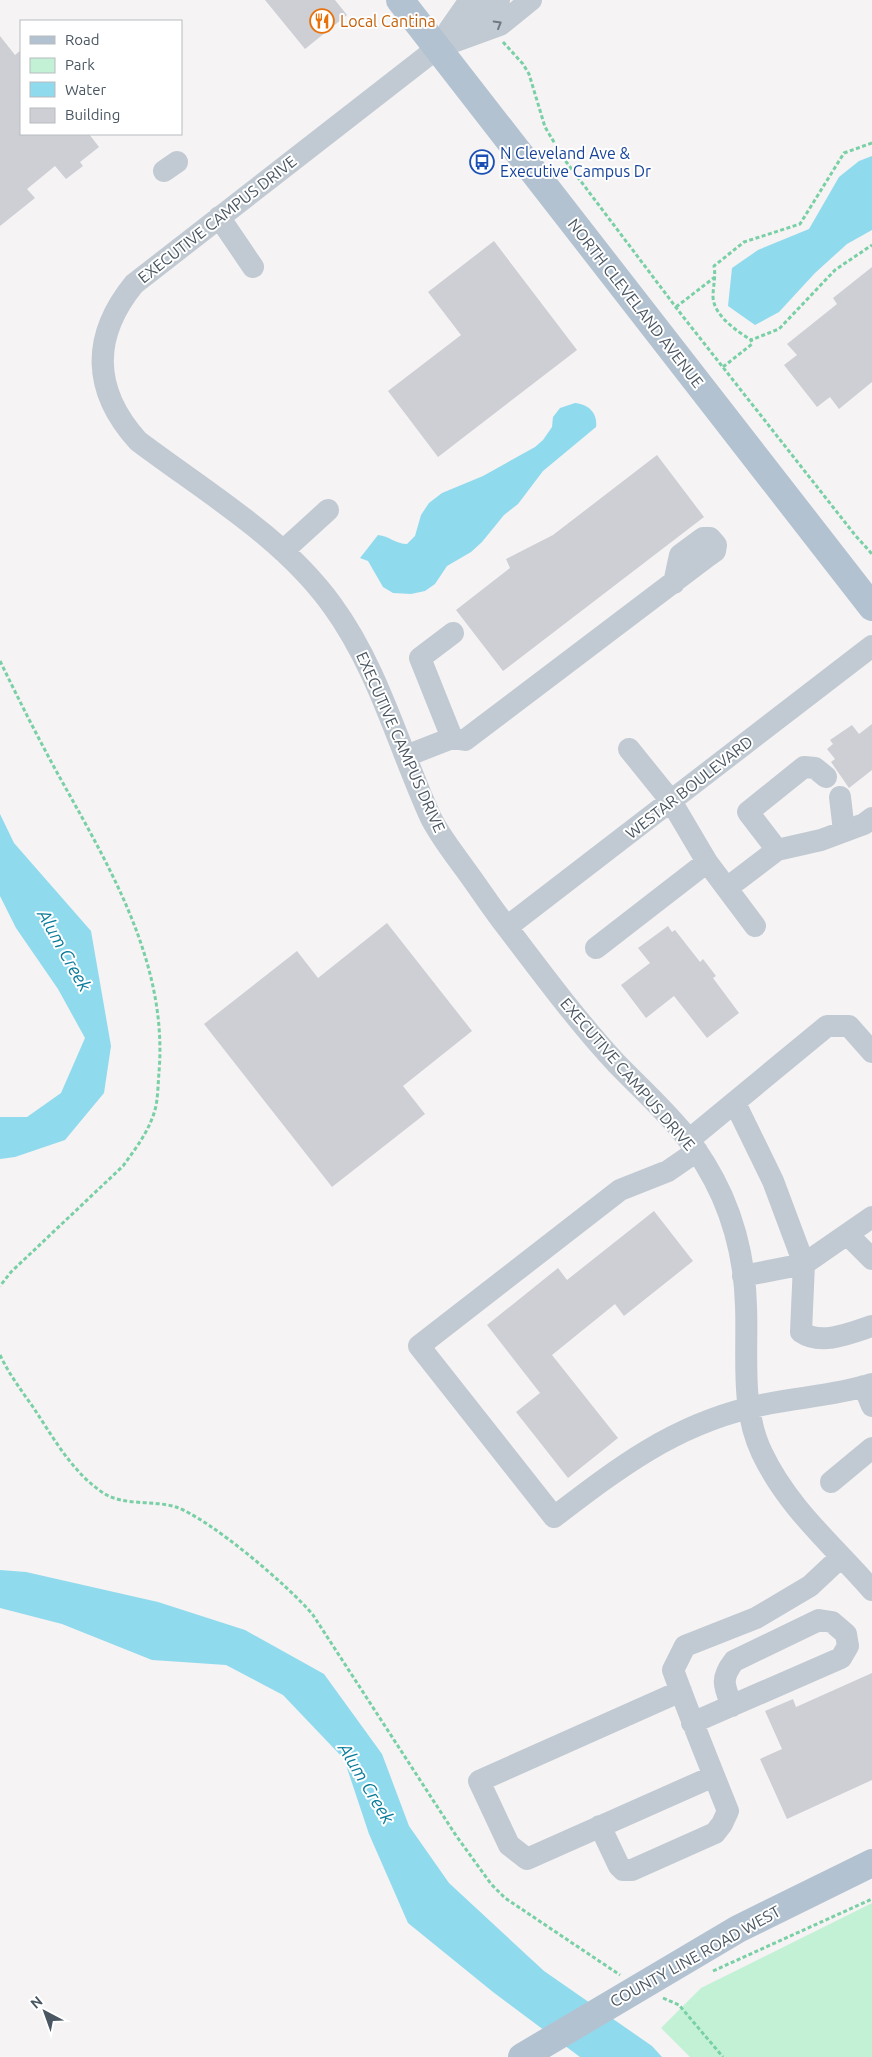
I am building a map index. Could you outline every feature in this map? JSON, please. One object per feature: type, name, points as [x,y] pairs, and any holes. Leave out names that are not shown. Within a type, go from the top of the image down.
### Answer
[{"type":"main road","name":"NORTH CLEVELAND AVENUE","points":[[400,0],[872,607]]},
{"type":"main road","name":"COUNTY LINE ROAD WEST","points":[[522,2057],[678,1962],[746,1924],[872,1862]]},
{"type":"street","points":[[436,48],[470,0]]},
{"type":"street","name":"EXECUTIVE CAMPUS DRIVE","points":[[499,0],[145,275],[122,299],[109,325],[101,366],[111,404],[122,424],[138,441],[283,551],[310,578],[353,636],[371,670],[436,826],[540,973],[617,1063],[667,1112],[693,1145],[723,1198],[735,1232],[743,1276],[746,1308],[745,1373],[749,1408],[760,1450],[785,1495],[806,1522],[872,1590]]},
{"type":"street","points":[[436,48],[500,25],[531,0]]},
{"type":"street","points":[[219,217],[253,268]]},
{"type":"street","points":[[283,551],[328,510]]},
{"type":"street","points":[[406,756],[452,738],[465,740],[674,583]]},
{"type":"street","points":[[452,738],[420,658],[453,633]]},
{"type":"street","name":"WESTAR BOULEVARD","points":[[507,927],[872,646]]},
{"type":"street","points":[[629,749],[671,801],[707,862],[755,926]]},
{"type":"street","points":[[777,850],[748,812],[804,767],[815,768],[826,777]]},
{"type":"street","points":[[840,797],[844,831]]},
{"type":"street","points":[[727,888],[777,850],[821,840],[864,824],[872,818]]},
{"type":"street","points":[[596,948],[707,862]]},
{"type":"street","points":[[869,1392],[851,1391],[749,1408],[693,1426],[629,1460],[554,1517],[419,1346],[620,1190],[668,1171],[735,1103],[827,1026],[849,1026],[872,1052]]},
{"type":"street","points":[[735,1103],[773,1181],[804,1264],[801,1332],[810,1338],[821,1338],[849,1333],[872,1326]]},
{"type":"street","points":[[743,1276],[804,1264],[872,1217]]},
{"type":"street","points":[[848,1235],[872,1259]]},
{"type":"street","points":[[831,1482],[872,1448]]},
{"type":"street","points":[[600,1826],[619,1866],[623,1870],[632,1870],[715,1833],[728,1811],[692,1723],[673,1670],[685,1646],[756,1618],[810,1586],[842,1557]]},
{"type":"street","points":[[692,1723],[732,1706],[841,1658],[848,1646],[846,1634],[832,1622],[819,1620],[734,1661],[726,1670],[724,1684],[732,1706]]},
{"type":"street","points":[[681,1691],[479,1781],[509,1845],[527,1859],[714,1776]]},
{"type":"path","points":[[510,51],[529,74],[545,127],[564,159],[676,307],[854,535],[872,554]]},
{"type":"path","points":[[751,340],[727,324],[713,299],[716,276],[714,266],[744,242],[800,224],[844,153],[872,143]]},
{"type":"path","points":[[751,340],[779,329],[835,270],[872,245]]},
{"type":"path","points":[[676,307],[716,276]]},
{"type":"path","points":[[723,367],[752,344],[751,340]]},
{"type":"path","points":[[0,662],[32,726],[106,860],[148,965],[160,1019],[156,1108],[146,1133],[123,1166],[11,1272],[0,1286]]},
{"type":"path","points":[[0,1355],[68,1458],[90,1482],[106,1495],[123,1500],[162,1502],[195,1516],[297,1596],[313,1615],[455,1834],[491,1884],[505,1898],[626,1980]]},
{"type":"path","points":[[706,1974],[872,1899]]},
{"type":"path","points":[[661,1997],[679,2005],[723,2057]]},
{"type":"green space","points":[[872,1903],[872,2057],[690,2057],[661,2028],[701,1988]]},
{"type":"water","points":[[872,156],[872,230],[847,244],[815,273],[779,312],[755,325],[728,306],[732,268],[758,250],[809,229],[839,177],[859,161]]},
{"type":"water","points":[[575,403],[584,405],[591,410],[595,417],[596,427],[543,471],[518,504],[504,515],[482,542],[471,552],[447,566],[435,584],[425,591],[411,594],[393,593],[383,587],[368,561],[360,558],[378,535],[407,544],[415,536],[421,515],[429,503],[442,493],[483,476],[535,447],[543,440],[552,427],[553,417],[560,408]]},
{"type":"water","name":"Alum Creek","points":[[0,814],[14,843],[91,931],[111,1046],[104,1093],[65,1140],[15,1157],[0,1159],[0,1117],[27,1117],[61,1093],[85,1038],[58,989],[16,928],[0,896]]},
{"type":"water","name":"Alum Creek","points":[[0,1570],[26,1572],[158,1602],[245,1630],[324,1674],[382,1754],[409,1826],[449,1883],[544,1971],[652,2046],[662,2057],[580,2057],[493,1992],[408,1923],[369,1834],[344,1759],[283,1695],[226,1665],[152,1660],[62,1624],[0,1608]]},
{"type":"building","points":[[265,0],[335,0],[347,15],[305,49]]},
{"type":"building","points":[[0,36],[15,55],[20,51],[20,135],[90,135],[99,147],[80,162],[83,166],[66,179],[55,166],[27,189],[35,198],[0,226]]},
{"type":"building","points":[[494,241],[577,350],[438,457],[388,391],[461,335],[428,292]]},
{"type":"building","points":[[872,267],[872,382],[839,409],[830,397],[817,407],[784,365],[797,355],[787,344],[837,304],[833,298]]},
{"type":"building","points":[[657,455],[704,517],[503,671],[456,610],[510,568],[506,559],[553,535]]},
{"type":"building","points":[[872,724],[872,770],[849,788],[831,762],[835,759],[827,749],[833,744],[830,740],[852,725],[859,734]]},
{"type":"building","points":[[387,923],[472,1031],[403,1086],[425,1114],[332,1187],[204,1024],[297,951],[318,978]]},
{"type":"building","points":[[668,926],[672,932],[675,930],[700,962],[703,959],[716,976],[713,978],[739,1013],[707,1038],[674,996],[646,1018],[621,985],[650,963],[638,948]]},
{"type":"building","points":[[654,1211],[693,1261],[624,1316],[615,1304],[552,1355],[618,1438],[568,1478],[516,1412],[540,1393],[487,1325],[558,1268],[567,1280]]},
{"type":"building","points":[[872,1673],[872,1780],[787,1819],[760,1759],[782,1749],[765,1711],[793,1699],[796,1707]]},
{"type":"place","name":"Local Cantina","points":[[322,21]]},
{"type":"place","name":"N Cleveland Ave & Executive Campus Dr","points":[[482,162]]}]
